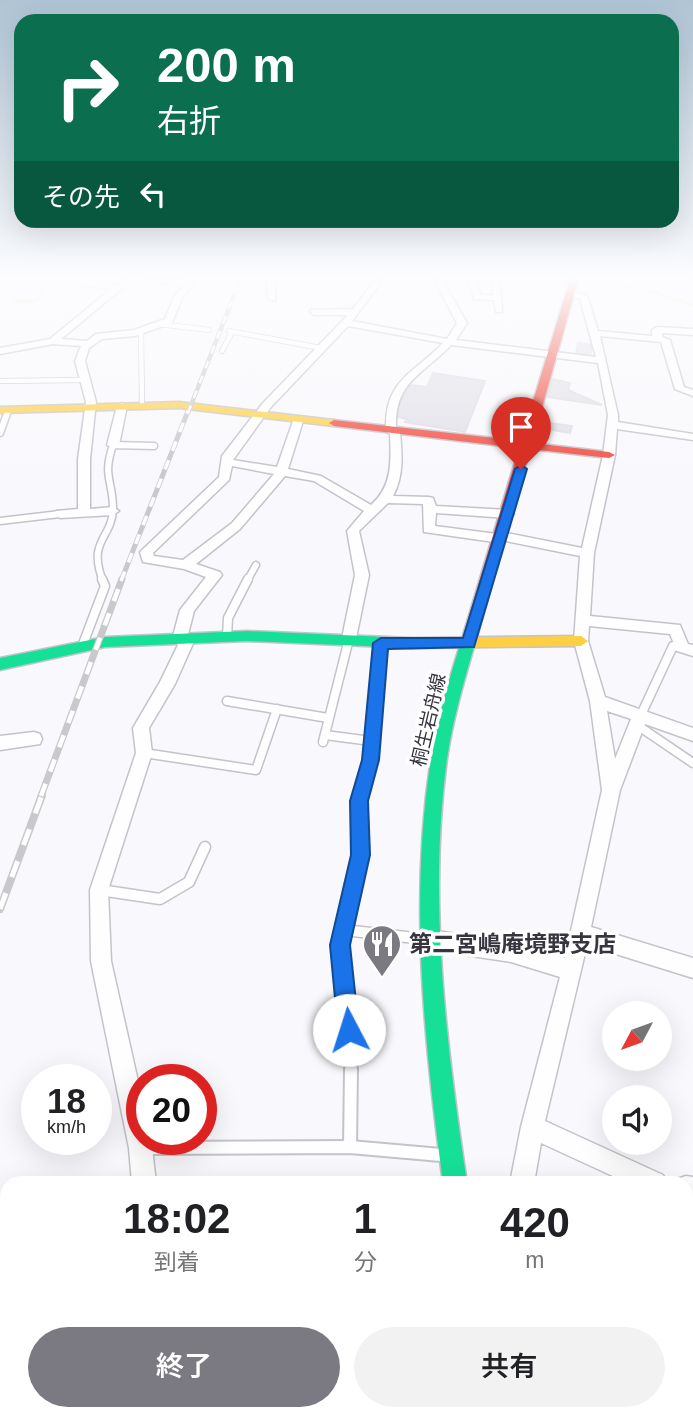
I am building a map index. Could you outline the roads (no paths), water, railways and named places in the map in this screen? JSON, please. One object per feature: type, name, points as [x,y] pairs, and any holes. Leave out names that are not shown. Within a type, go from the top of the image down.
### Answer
[{"type":"street","points":[[0,351],[25,346]]},
{"type":"street","points":[[84,511],[84,459],[91,407],[80,359],[86,346]]},
{"type":"street","points":[[348,643],[362,575],[353,531],[385,499],[394,482],[397,467],[388,414],[404,381],[446,346]]},
{"type":"street","points":[[485,346],[602,361]]},
{"type":"street","name":"桐生岩舟線","points":[[454,1176],[430,940],[430,821],[446,720],[502,537],[555,346]]},
{"type":"street","points":[[598,346],[613,425],[587,553],[581,641],[598,701],[611,790]]},
{"type":"street","points":[[667,346],[680,389],[693,393]]},
{"type":"street","points":[[126,1078],[101,961],[99,890],[144,753],[141,728],[167,684],[183,639],[187,610],[215,575],[186,565],[148,559],[145,552],[225,478],[227,462],[233,449],[267,405],[321,348]]},
{"type":"street","points":[[4,410],[142,405],[198,407],[298,421],[609,455]]},
{"type":"street","points":[[113,445],[122,406]]},
{"type":"street","points":[[186,565],[236,526],[281,473],[298,421]]},
{"type":"street","points":[[613,425],[693,437]]},
{"type":"street","points":[[227,462],[317,478],[372,511]]},
{"type":"street","points":[[385,499],[429,501],[428,529],[502,537],[587,553]]},
{"type":"street","points":[[430,509],[508,514]]},
{"type":"street","points":[[60,514],[113,512]]},
{"type":"street","points":[[582,620],[675,629],[688,649]]},
{"type":"street","points":[[0,664],[83,644],[227,637],[348,643],[581,641]]},
{"type":"street","points":[[598,701],[639,721],[693,735]]},
{"type":"street","points":[[523,1176],[532,1127],[572,970],[611,790],[639,721]]},
{"type":"street","points":[[0,743],[34,739]]},
{"type":"street","points":[[580,933],[693,968]]},
{"type":"street","points":[[430,940],[512,953],[572,970]]},
{"type":"street","points":[[532,1127],[639,1176]]},
{"type":"street","points":[[142,1155],[143,1176]]},
{"type":"lane","points":[[141,346],[142,405]]},
{"type":"lane","points":[[222,351],[224,346]]},
{"type":"lane","points":[[312,346],[321,348]]},
{"type":"lane","points":[[0,381],[84,380]]},
{"type":"lane","points":[[0,433],[4,410]]},
{"type":"lane","points":[[83,644],[104,592],[105,581],[96,564],[97,554],[113,512],[106,465],[113,445],[155,446]]},
{"type":"lane","points":[[0,521],[60,514]]},
{"type":"lane","points":[[227,637],[228,618],[256,565]]},
{"type":"lane","points":[[348,643],[324,738],[372,741]]},
{"type":"lane","points":[[350,1147],[351,1072],[340,962],[360,855],[359,801],[370,760],[381,643]]},
{"type":"lane","points":[[688,649],[673,646],[639,721],[693,763]]},
{"type":"lane","points":[[227,701],[328,718]]},
{"type":"lane","points":[[144,753],[256,770],[277,709]]},
{"type":"lane","points":[[99,890],[160,899],[189,882],[205,847]]},
{"type":"lane","points":[[344,930],[430,940]]},
{"type":"lane","points":[[217,1148],[350,1147],[451,1155]]},
{"type":"railway","points":[[188,413],[214,346]]},
{"type":"railway","points":[[121,581],[188,411]]},
{"type":"railway","points":[[41,796],[122,579]]},
{"type":"railway","points":[[0,909],[42,795]]},
{"type":"place","name":"第二宮嶋庵境野支店","points":[[382,978]]}]
